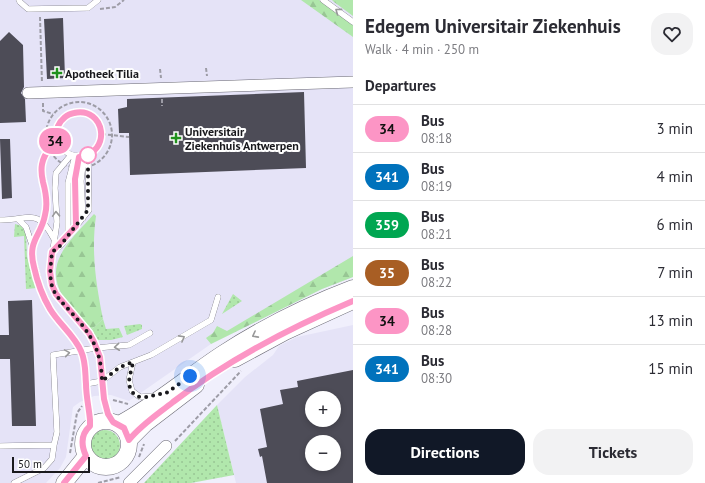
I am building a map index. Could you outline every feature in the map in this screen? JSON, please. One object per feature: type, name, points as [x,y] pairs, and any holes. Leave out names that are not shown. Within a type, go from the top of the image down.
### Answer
[{"type":"street","points":[[28,93],[353,82]]},
{"type":"street","points":[[129,440],[145,424],[212,373],[285,332],[353,288]]},
{"type":"street","points":[[116,423],[124,428],[129,440],[129,450],[121,462],[104,468],[91,461],[82,448],[86,429],[90,426],[99,422],[116,423],[138,414],[223,354],[247,340],[322,308],[353,301]]},
{"type":"street","points":[[128,479],[166,446]]},
{"type":"street","points":[[64,483],[91,461]]},
{"type":"street","points":[[78,483],[91,461]]},
{"type":"lane","points":[[20,0],[20,2],[28,9],[88,8],[98,0]]},
{"type":"lane","points":[[323,0],[353,22]]},
{"type":"lane","points":[[32,245],[43,222],[46,206],[41,165],[49,149],[57,138],[59,126],[64,118],[79,112],[88,114],[95,118],[100,126],[102,134],[100,143],[95,150],[63,164],[56,173],[57,222],[50,271],[52,285],[56,294],[89,333],[100,357],[106,408],[116,423]]},
{"type":"lane","points":[[57,138],[60,147],[79,156]]},
{"type":"lane","points":[[52,252],[83,218],[79,156]]},
{"type":"lane","points":[[76,226],[75,179],[80,167],[79,156]]},
{"type":"lane","points":[[68,236],[68,183],[80,167]]},
{"type":"lane","points":[[0,220],[32,217],[43,222],[54,240]]},
{"type":"lane","points":[[18,219],[26,227],[32,245],[34,266],[50,308],[80,351],[86,368],[90,426]]},
{"type":"lane","points":[[86,384],[102,381],[120,367],[151,354],[211,320],[218,297]]},
{"type":"lane","points":[[14,483],[44,468],[52,459],[57,432],[54,355],[96,348],[129,345],[150,333]]},
{"type":"lane","points":[[133,362],[129,380],[132,392],[136,396],[146,398],[158,393],[165,394]]},
{"type":"lane","points":[[0,446],[54,445]]},
{"type":"path","points":[[96,9],[116,7],[124,0]]},
{"type":"path","points":[[40,17],[43,111],[53,114]]},
{"type":"path","points":[[73,102],[92,104],[106,116],[112,134],[107,153],[99,162],[80,167],[63,164],[55,158],[49,149],[46,134],[53,114],[61,107],[73,102]]},
{"type":"path","points":[[102,134],[129,137]]},
{"type":"path","points":[[166,446],[171,446],[242,370]]},
{"type":"path","points":[[98,483],[128,479]]},
{"type":"shaded area","name":"Universitair Ziekenhuis Antwerpen","points":[[0,0],[353,0],[353,277],[322,289],[211,344],[129,401],[111,395],[94,396],[80,402],[73,407],[66,457],[60,468],[46,483],[0,483]]},
{"type":"shaded area","points":[[353,325],[353,483],[236,483],[217,405],[245,377],[273,355],[279,346],[297,337]]},
{"type":"green space","points":[[301,0],[319,0],[353,25],[353,37]]},
{"type":"green space","points":[[332,0],[353,0],[353,16],[334,2]]},
{"type":"green space","points":[[94,214],[96,216],[94,242],[95,268],[103,319],[91,330],[67,302],[59,289],[56,276],[57,265],[61,254]]},
{"type":"green space","points":[[15,224],[22,226],[26,234],[27,257],[37,288],[26,289],[24,236],[14,237]]},
{"type":"green space","points":[[353,256],[353,277],[322,289],[211,344],[206,338],[213,333],[217,326],[227,331]]},
{"type":"green space","points":[[233,294],[242,301],[222,314]]},
{"type":"green space","points":[[103,319],[106,329],[119,328],[123,337],[111,340],[97,340],[91,330]]},
{"type":"green space","points":[[142,325],[142,329],[127,335],[124,326]]},
{"type":"green space","points":[[217,405],[234,475],[191,483],[144,483]]},
{"type":"green space","points":[[105,430],[116,434],[120,445],[116,456],[105,460],[94,456],[90,445],[94,434]]},
{"type":"building","points":[[63,18],[65,78],[47,79],[44,19]]},
{"type":"building","points":[[9,32],[23,45],[24,87],[21,93],[25,99],[26,122],[0,123],[0,41]]},
{"type":"building","points":[[304,92],[306,168],[130,175],[129,133],[119,133],[118,109],[127,107],[127,99]]},
{"type":"building","points":[[0,139],[10,139],[12,198],[2,199]]},
{"type":"building","points":[[32,300],[36,426],[12,426],[10,359],[0,359],[0,335],[9,335],[8,301]]},
{"type":"building","points":[[353,370],[353,483],[267,483],[262,456],[260,457],[258,449],[267,447],[260,409],[283,404],[280,390],[298,387],[297,381]]},
{"type":"bus line","name":"34","points":[[64,483],[86,456],[82,448],[83,435],[86,429],[90,426],[90,420],[86,384],[86,368],[76,343],[50,308],[40,286],[31,252],[32,245],[45,216],[46,196],[41,174],[41,165],[44,157],[57,138],[59,126],[64,118],[79,112],[88,114],[95,118],[100,126],[102,134],[100,143],[92,153],[79,157],[75,179],[76,226],[60,246],[52,252],[50,271],[52,285],[56,294],[82,324],[94,342],[102,367],[104,399],[108,414],[113,422],[124,428],[129,440],[155,416],[212,373],[231,361],[285,332],[353,301]]},
{"type":"place","name":"Apotheek Tilia","points":[[57,73]]},
{"type":"place","name":"Universitair Ziekenhuis Antwerpen","points":[[176,138]]},
{"type":"route","points":[[88,155],[88,210],[60,246],[52,252],[50,271],[52,285],[56,294],[82,324],[94,342],[100,357],[102,381],[120,367],[133,362],[132,369],[129,374],[129,385],[132,392],[136,396],[146,398],[152,397],[158,393],[165,394],[190,376]]}]
